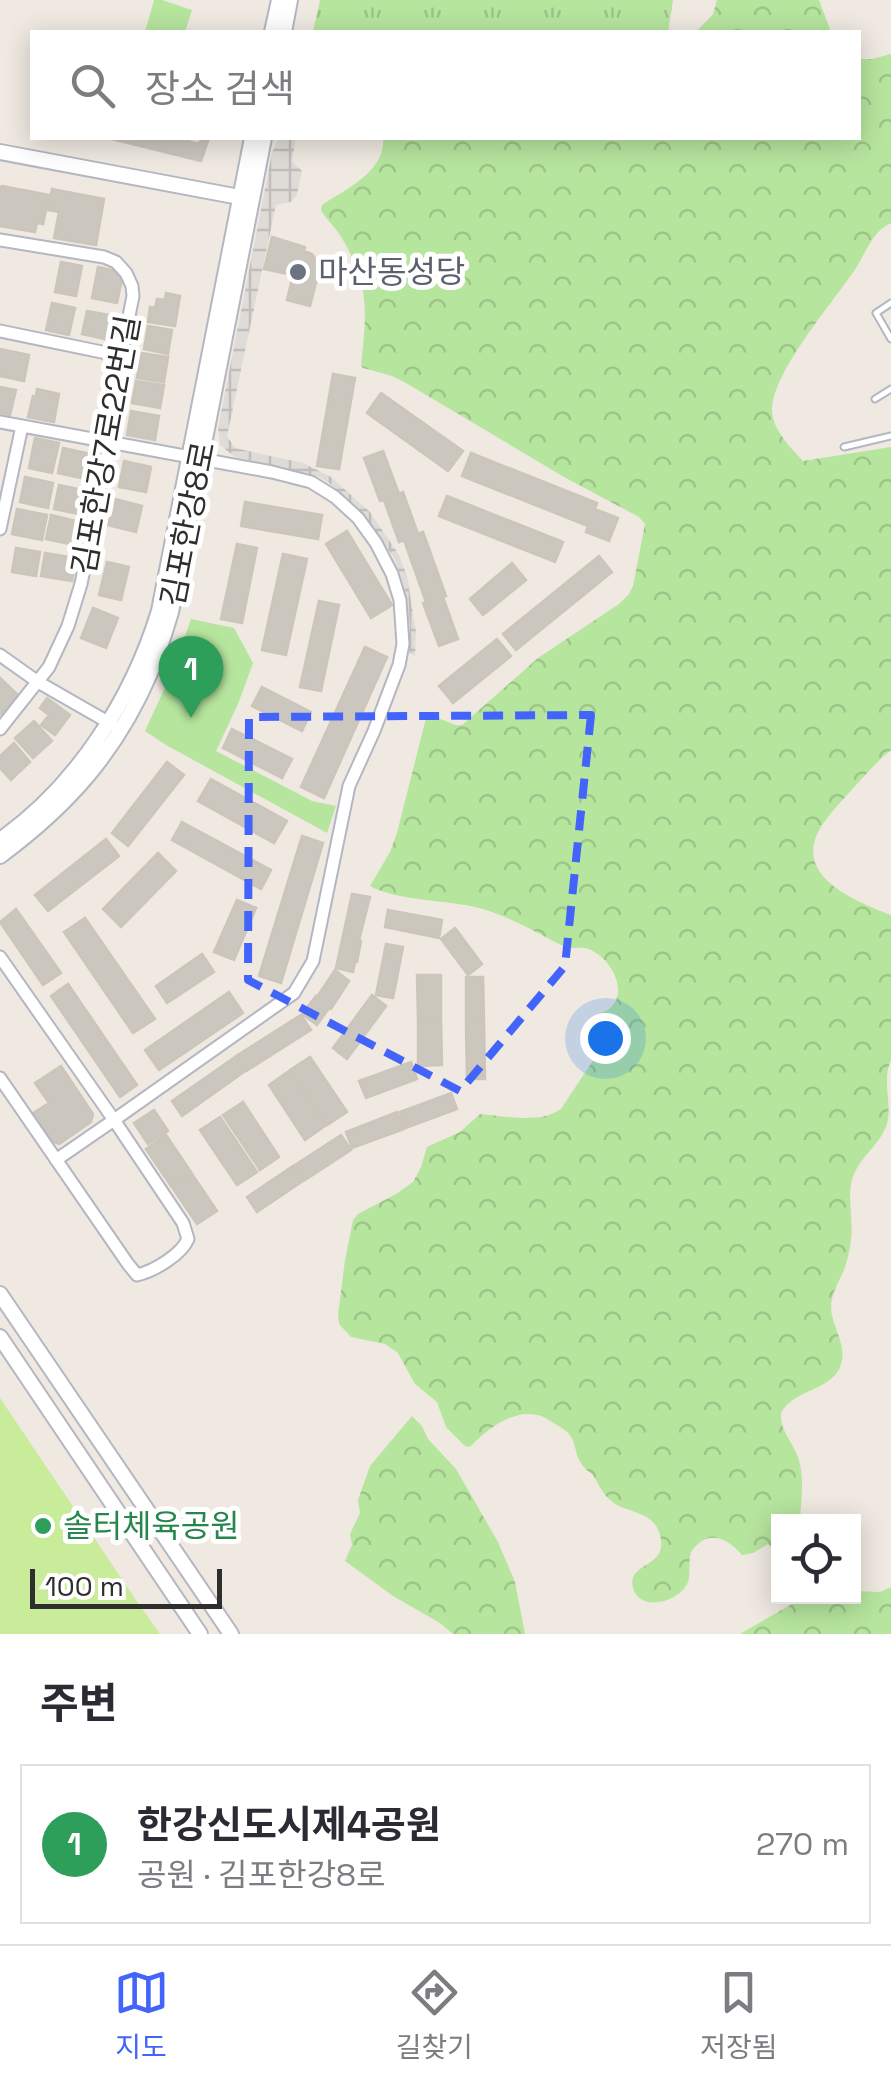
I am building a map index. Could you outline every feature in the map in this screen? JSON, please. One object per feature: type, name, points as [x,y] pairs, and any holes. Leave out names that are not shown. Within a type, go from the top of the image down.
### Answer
[{"type":"street","points":[[272,30],[279,0]]},
{"type":"street","points":[[284,30],[290,0]]},
{"type":"street","name":"김포한강8로","points":[[247,199],[252,140]]},
{"type":"street","name":"김포한강8로","points":[[0,856],[70,798],[153,668],[172,612],[195,459],[247,199],[263,140]]},
{"type":"street","points":[[0,152],[247,199]]},
{"type":"street","name":"김포한강7로22번길","points":[[0,240],[116,262],[130,278],[134,296],[81,584],[68,626],[49,666],[0,729]]},
{"type":"street","points":[[0,331],[120,356]]},
{"type":"street","points":[[0,422],[311,482],[358,518],[392,574],[400,600],[403,644],[399,665],[349,786],[310,967],[294,993],[56,1160]]},
{"type":"street","points":[[0,530],[22,426]]},
{"type":"street","points":[[0,655],[38,682],[115,726]]},
{"type":"street","name":"김포한강8로","points":[[0,840],[44,802],[115,726]]},
{"type":"street","points":[[0,958],[183,1223],[188,1238],[184,1247],[137,1275],[0,1078]]},
{"type":"street","points":[[0,988],[14,979]]},
{"type":"street","points":[[0,1294],[231,1634]]},
{"type":"street","points":[[0,1337],[200,1634]]},
{"type":"lane","points":[[891,303],[876,314],[891,338]]},
{"type":"lane","points":[[875,399],[891,388]]},
{"type":"lane","points":[[844,447],[891,436]]},
{"type":"highlighted area","points":[[591,715],[565,966],[460,1091],[248,980],[249,717]]},
{"type":"green space","points":[[154,0],[192,10],[186,30],[146,30]]},
{"type":"green space","points":[[320,0],[673,0],[668,30],[313,30]]},
{"type":"green space","points":[[717,0],[819,0],[830,30],[698,30],[713,14]]},
{"type":"green space","points":[[891,54],[891,223],[874,238],[792,358],[772,410],[779,431],[803,461],[891,447],[891,750],[828,817],[813,849],[815,863],[834,887],[891,915],[888,1120],[852,1180],[850,1248],[831,1307],[841,1344],[840,1367],[828,1381],[794,1399],[781,1413],[784,1431],[800,1465],[800,1514],[771,1514],[771,1547],[768,1544],[753,1553],[742,1555],[717,1538],[704,1540],[691,1552],[689,1579],[684,1589],[669,1599],[651,1602],[637,1596],[633,1579],[659,1552],[659,1532],[650,1519],[606,1496],[581,1464],[567,1432],[540,1416],[518,1415],[491,1428],[470,1447],[465,1446],[446,1427],[437,1402],[415,1384],[398,1353],[385,1344],[351,1337],[339,1324],[338,1315],[345,1260],[353,1220],[358,1214],[413,1182],[427,1147],[460,1132],[480,1114],[533,1118],[561,1109],[600,1050],[599,1014],[616,1001],[618,992],[613,973],[600,956],[588,949],[567,948],[490,911],[394,895],[370,886],[397,833],[427,714],[462,725],[538,658],[619,604],[633,586],[645,524],[406,383],[363,368],[365,313],[361,283],[350,252],[321,210],[322,205],[371,169],[378,160],[383,140],[861,140],[861,59]]},
{"type":"green space","points":[[191,619],[234,628],[253,663],[216,751],[312,801],[336,806],[327,833],[145,731]]},
{"type":"green space","name":"솔터체육공원","points":[[0,1398],[140,1606],[160,1634],[0,1634]]},
{"type":"green space","points":[[412,1416],[456,1469],[498,1542],[515,1582],[525,1634],[453,1634],[345,1561],[370,1466]]},
{"type":"green space","points":[[891,1587],[891,1634],[740,1634],[792,1604],[861,1604],[861,1591],[880,1592]]},
{"type":"shaded area","points":[[277,140],[296,140],[292,161],[302,171],[297,195],[291,202],[276,205],[227,436],[235,448],[303,463],[331,477],[370,512],[399,555],[407,576],[416,632],[415,656],[408,648],[408,603],[402,579],[393,556],[361,513],[319,477],[235,457],[220,445],[218,428]]},
{"type":"building","points":[[116,140],[185,140],[198,144],[208,140],[201,161]]},
{"type":"building","points":[[2,186],[49,195],[43,224],[37,223],[35,232],[0,226]]},
{"type":"building","points":[[52,189],[104,199],[96,245],[54,238],[59,212],[48,210]]},
{"type":"building","name":"마산동성당","points":[[272,237],[305,247],[304,251],[312,254],[320,267],[310,306],[287,300],[293,275],[264,269]]},
{"type":"building","points":[[61,262],[82,266],[76,296],[55,292]]},
{"type":"building","points":[[98,267],[117,271],[122,279],[117,303],[92,298]]},
{"type":"building","points":[[166,293],[180,296],[175,326],[148,322],[150,307],[155,308],[157,299],[165,300]]},
{"type":"building","points":[[52,303],[75,308],[69,335],[46,330]]},
{"type":"building","points":[[87,311],[115,316],[110,340],[82,334]]},
{"type":"building","points":[[148,326],[172,330],[168,354],[144,349]]},
{"type":"building","points":[[0,349],[29,355],[24,381],[0,376]]},
{"type":"building","points":[[141,353],[168,357],[164,382],[137,378]]},
{"type":"building","points":[[333,374],[355,378],[339,469],[317,466]]},
{"type":"building","points":[[136,381],[164,385],[160,408],[132,403]]},
{"type":"building","points":[[0,387],[16,390],[10,415],[0,413]]},
{"type":"building","points":[[37,389],[59,394],[54,422],[28,417]]},
{"type":"building","points":[[381,393],[463,451],[448,471],[367,413]]},
{"type":"building","points":[[131,411],[159,416],[155,440],[127,435]]},
{"type":"building","points":[[35,438],[59,443],[52,473],[29,468]]},
{"type":"building","points":[[63,448],[95,455],[90,480],[58,473]]},
{"type":"building","points":[[383,451],[418,534],[423,532],[446,596],[443,597],[458,639],[439,646],[404,540],[399,542],[364,458]]},
{"type":"building","points":[[471,453],[597,503],[595,509],[618,518],[609,541],[586,532],[588,526],[462,476]]},
{"type":"building","points":[[124,461],[151,467],[146,492],[119,487]]},
{"type":"building","points":[[25,477],[53,483],[48,508],[20,502]]},
{"type":"building","points":[[59,485],[88,491],[84,515],[54,509]]},
{"type":"building","points":[[447,496],[563,542],[555,562],[439,516]]},
{"type":"building","points":[[115,499],[142,506],[136,532],[108,525]]},
{"type":"building","points":[[245,502],[322,515],[318,539],[241,526]]},
{"type":"building","points":[[17,509],[47,515],[42,540],[12,534]]},
{"type":"building","points":[[51,515],[84,523],[79,546],[46,539]]},
{"type":"building","points":[[347,531],[392,605],[371,618],[326,544]]},
{"type":"building","points":[[237,544],[257,548],[242,623],[221,619]]},
{"type":"building","points":[[16,548],[40,552],[36,576],[12,572]]},
{"type":"building","points":[[45,553],[76,558],[72,581],[41,576]]},
{"type":"building","points":[[283,554],[307,559],[286,655],[262,650]]},
{"type":"building","points":[[599,556],[612,572],[516,650],[503,634]]},
{"type":"building","points":[[107,562],[129,567],[121,600],[99,595]]},
{"type":"building","points":[[512,563],[526,580],[483,615],[470,599]]},
{"type":"building","points":[[319,601],[339,605],[321,691],[300,687]]},
{"type":"building","points":[[93,608],[118,618],[106,648],[81,638]]},
{"type":"building","points":[[497,639],[511,656],[453,703],[439,686]]},
{"type":"building","points":[[365,647],[387,657],[324,798],[301,787]]},
{"type":"building","points":[[0,678],[18,695],[1,714],[0,712]]},
{"type":"building","points":[[262,687],[311,712],[302,731],[252,706]]},
{"type":"building","points":[[47,698],[70,715],[55,735],[41,725],[49,715],[40,708]]},
{"type":"building","points":[[34,721],[52,741],[33,758],[15,738]]},
{"type":"building","points":[[232,729],[292,759],[282,778],[223,748]]},
{"type":"building","points":[[14,743],[30,762],[11,780],[0,768],[0,756]]},
{"type":"building","points":[[167,762],[184,775],[128,846],[112,833]]},
{"type":"building","points":[[211,779],[287,821],[274,843],[198,801]]},
{"type":"building","points":[[182,822],[271,870],[261,889],[172,840]]},
{"type":"building","points":[[302,836],[323,843],[281,983],[259,976]]},
{"type":"building","points":[[106,839],[119,856],[48,911],[35,895]]},
{"type":"building","points":[[158,853],[176,871],[121,927],[103,909]]},
{"type":"building","points":[[352,894],[370,897],[353,972],[336,968]]},
{"type":"building","points":[[237,900],[256,908],[234,960],[214,952]]},
{"type":"building","points":[[16,909],[61,973],[43,985],[0,922]]},
{"type":"building","points":[[388,910],[442,920],[439,938],[385,927]]},
{"type":"building","points":[[85,918],[155,1019],[133,1033],[64,932]]},
{"type":"building","points":[[455,928],[482,964],[468,975],[441,939]]},
{"type":"building","points":[[386,944],[403,947],[393,998],[376,995]]},
{"type":"building","points":[[202,954],[214,972],[167,1003],[156,986]]},
{"type":"building","points":[[335,970],[349,981],[317,1025],[302,1014]]},
{"type":"building","points":[[417,975],[441,975],[441,1019],[418,1019]]},
{"type":"building","points":[[466,977],[483,977],[484,1021],[466,1021]]},
{"type":"building","points":[[68,984],[137,1085],[120,1097],[51,996]]},
{"type":"building","points":[[229,992],[243,1013],[159,1070],[145,1050]]},
{"type":"building","points":[[372,995],[386,1006],[347,1059],[333,1048]]},
{"type":"building","points":[[301,1015],[311,1030],[246,1071],[236,1056]]},
{"type":"building","points":[[418,1021],[441,1021],[442,1065],[418,1066]]},
{"type":"building","points":[[466,1023],[484,1023],[485,1079],[467,1079]]},
{"type":"building","points":[[235,1057],[244,1072],[182,1116],[172,1101]]},
{"type":"building","points":[[310,1057],[347,1112],[327,1125],[290,1070]]},
{"type":"building","points":[[411,1062],[417,1079],[366,1098],[359,1081]]},
{"type":"building","points":[[61,1066],[93,1114],[91,1122],[59,1144],[52,1141],[33,1113],[49,1103],[35,1083]]},
{"type":"building","points":[[289,1071],[325,1126],[305,1140],[269,1085]]},
{"type":"building","points":[[451,1093],[457,1109],[406,1128],[400,1112]]},
{"type":"building","points":[[243,1102],[279,1157],[260,1170],[223,1115]]},
{"type":"building","points":[[154,1110],[168,1131],[148,1144],[134,1123]]},
{"type":"building","points":[[397,1112],[404,1129],[352,1148],[346,1132]]},
{"type":"building","points":[[220,1117],[257,1172],[237,1185],[200,1130]]},
{"type":"building","points":[[166,1135],[191,1172],[171,1186],[146,1149]]},
{"type":"building","points":[[341,1135],[351,1150],[305,1180],[295,1165]]},
{"type":"building","points":[[293,1166],[303,1181],[257,1212],[247,1197]]},
{"type":"building","points":[[192,1174],[217,1211],[197,1224],[172,1187]]},
{"type":"place","name":"마산동성당","points":[[298,272]]},
{"type":"place","name":"한강신도시제4공원","points":[[191,718]]},
{"type":"place","name":"솔터체육공원","points":[[43,1526]]}]
